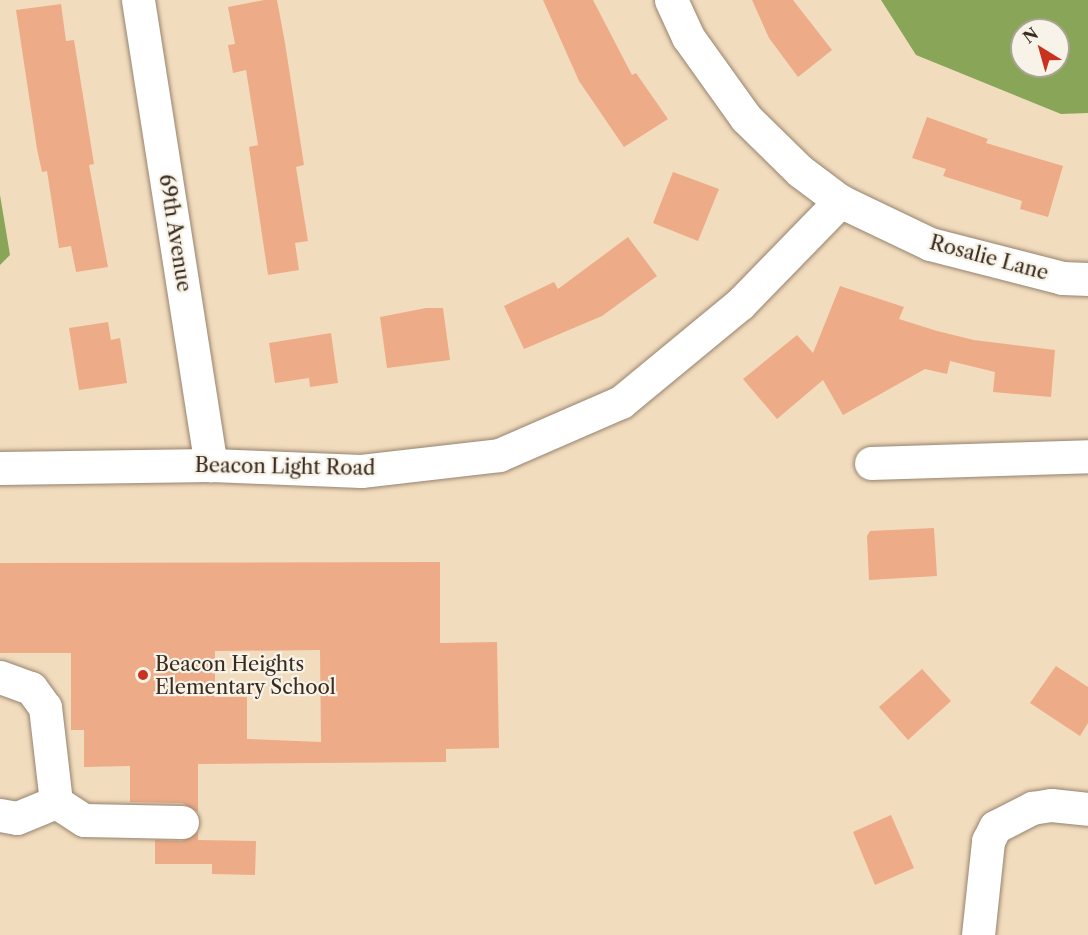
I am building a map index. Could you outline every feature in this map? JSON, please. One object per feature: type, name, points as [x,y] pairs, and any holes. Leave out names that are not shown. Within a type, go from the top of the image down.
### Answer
[{"type":"street","name":"69th Avenue","points":[[138,0],[211,465]]},
{"type":"street","name":"Rosalie Lane","points":[[671,0],[688,37],[746,118],[800,171],[840,201],[930,244],[1062,278],[1088,279]]},
{"type":"street","name":"Beacon Light Road","points":[[0,468],[211,465],[361,471],[500,455],[621,402],[740,304],[840,201]]},
{"type":"street","points":[[871,463],[1088,456]]},
{"type":"street","points":[[0,677],[31,688],[45,708],[56,802]]},
{"type":"street","points":[[0,815],[17,818],[56,802]]},
{"type":"street","points":[[56,802],[84,820],[182,822]]},
{"type":"street","points":[[978,935],[988,841],[995,827],[1032,808],[1051,805],[1088,809]]},
{"type":"green space","points":[[881,0],[1088,0],[1088,113],[1061,114],[916,55]]},
{"type":"green space","points":[[0,195],[10,255],[0,265]]},
{"type":"building","points":[[264,0],[277,0],[285,43],[304,165],[296,167],[308,241],[295,243],[299,270],[268,275],[249,147],[258,145],[246,70],[233,73],[228,45],[235,44],[228,7]]},
{"type":"building","points":[[543,0],[593,0],[632,75],[636,73],[668,119],[624,147],[579,81]]},
{"type":"building","points":[[752,0],[793,0],[832,50],[798,77],[769,38]]},
{"type":"building","points":[[61,4],[66,41],[74,40],[94,164],[89,165],[108,267],[76,272],[71,246],[59,248],[47,171],[42,172],[37,149],[16,10]]},
{"type":"building","points":[[927,117],[988,139],[986,143],[1063,166],[1048,217],[1020,209],[1022,201],[943,176],[946,169],[912,158]]},
{"type":"building","points":[[673,172],[719,189],[698,241],[653,223]]},
{"type":"building","points":[[628,237],[657,276],[602,316],[524,349],[504,306],[554,282],[558,289]]},
{"type":"building","points":[[840,286],[904,307],[899,319],[937,331],[974,340],[1055,350],[1051,397],[993,392],[995,372],[950,361],[947,374],[925,369],[843,415],[823,380],[777,419],[743,379],[797,335],[813,353]]},
{"type":"building","points":[[426,308],[443,308],[450,360],[387,368],[380,317]]},
{"type":"building","points":[[108,322],[111,340],[120,338],[127,383],[79,390],[69,328]]},
{"type":"building","points":[[331,333],[338,383],[310,387],[309,378],[275,383],[269,343]]},
{"type":"building","points":[[934,528],[937,576],[869,580],[867,536],[870,531]]},
{"type":"building","name":"Beacon Heights Elementary School","points":[[440,562],[440,643],[497,642],[499,748],[446,749],[446,762],[198,764],[198,812],[182,803],[130,802],[130,766],[84,767],[84,730],[71,730],[71,653],[0,653],[0,563]],"holes":[[[320,650],[321,742],[247,739],[247,697],[215,697],[215,651]]]},
{"type":"building","points":[[1056,666],[1088,687],[1088,723],[1080,736],[1030,703]]},
{"type":"building","points":[[922,669],[951,701],[908,740],[879,707]]},
{"type":"building","points":[[891,815],[914,868],[875,885],[853,832]]},
{"type":"building","points":[[198,832],[198,840],[256,841],[255,875],[212,874],[212,864],[155,864],[155,840],[182,841]]},
{"type":"place","name":"Beacon Heights Elementary School","points":[[143,675]]}]
